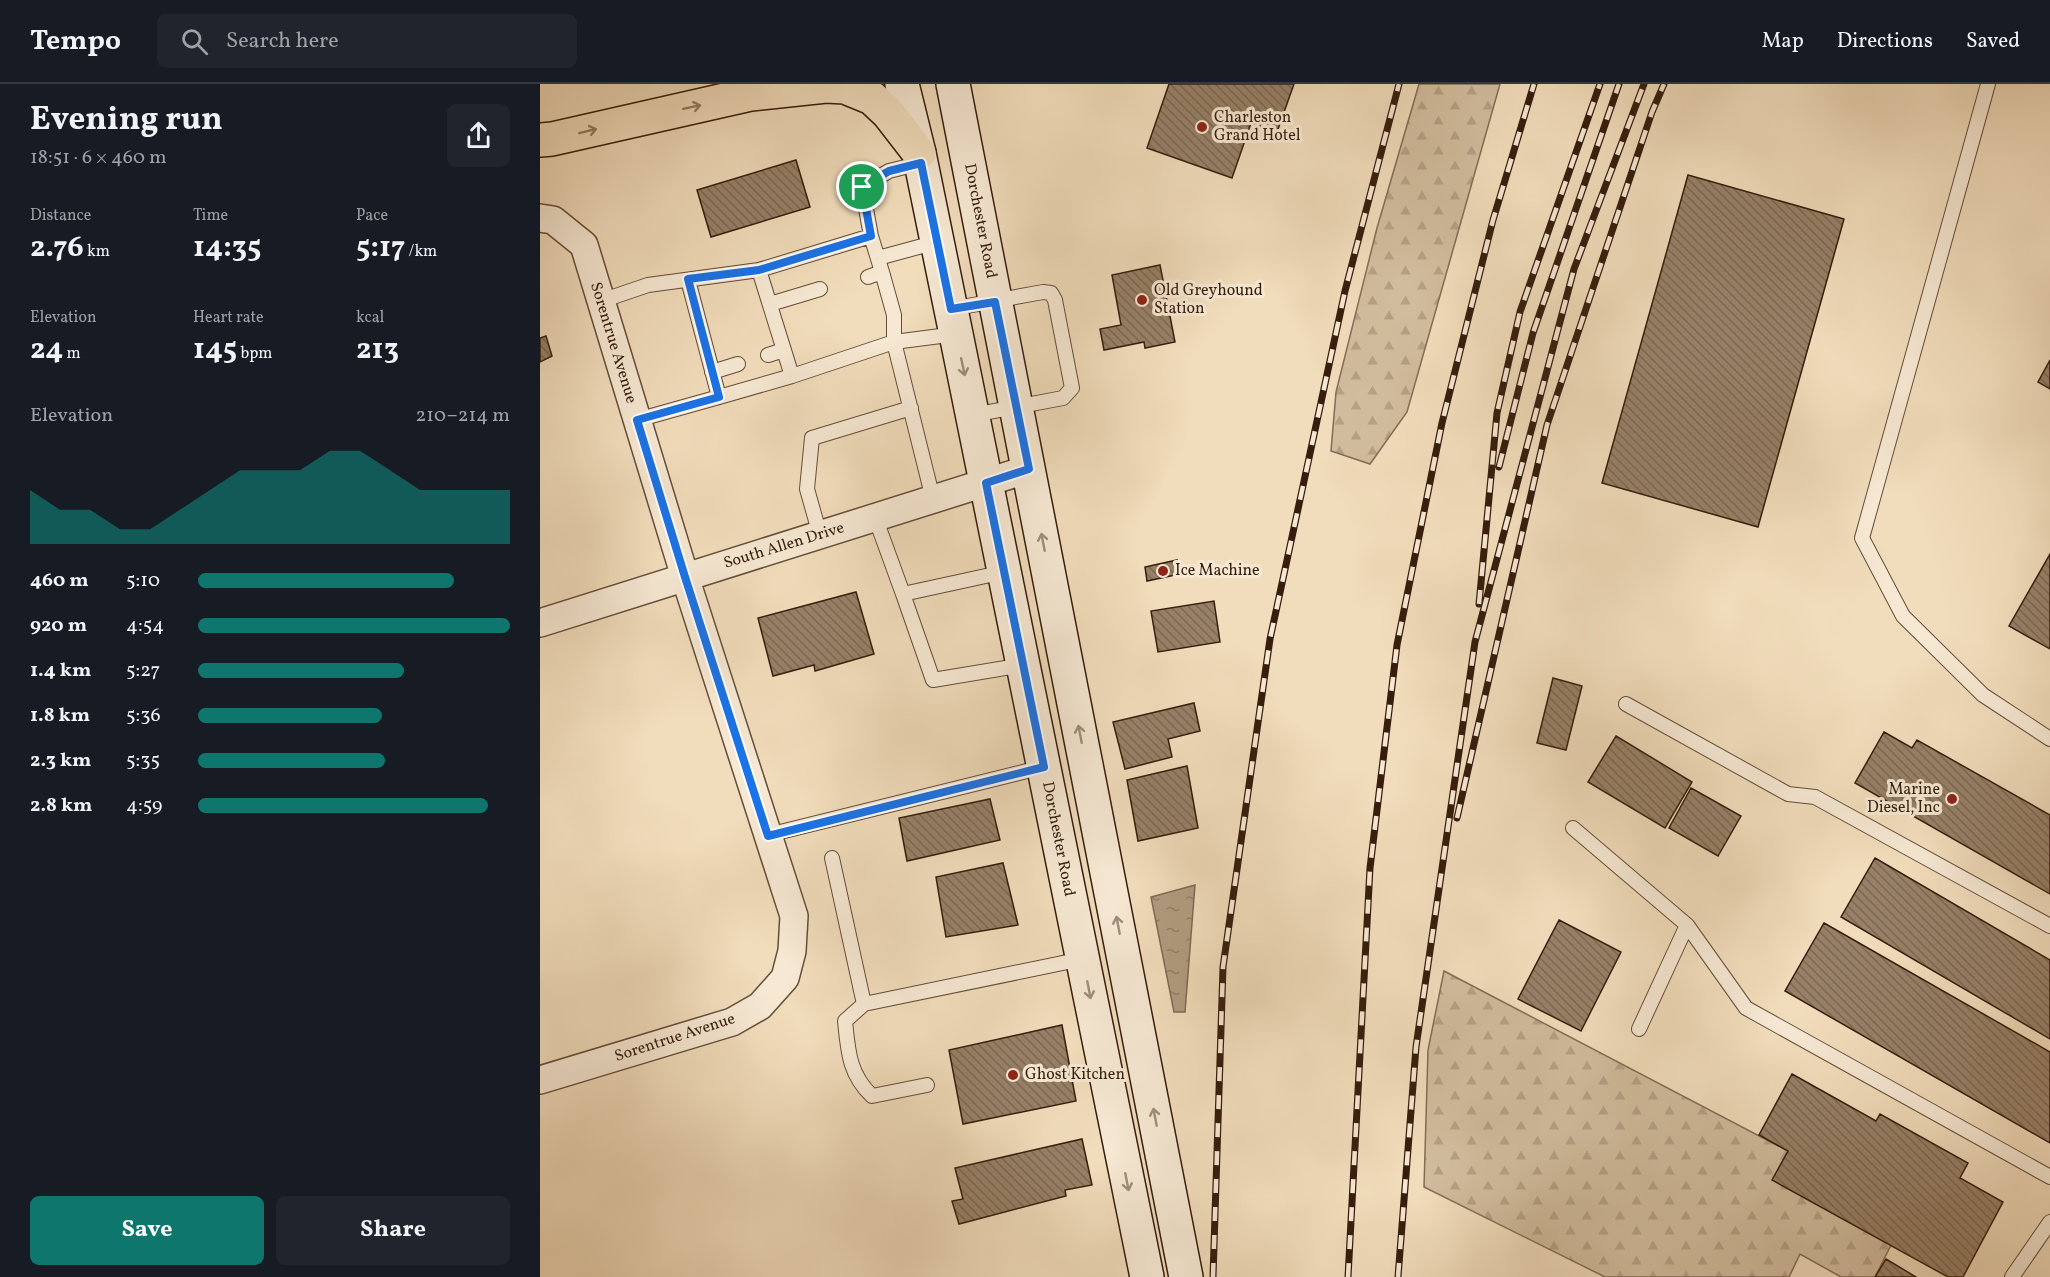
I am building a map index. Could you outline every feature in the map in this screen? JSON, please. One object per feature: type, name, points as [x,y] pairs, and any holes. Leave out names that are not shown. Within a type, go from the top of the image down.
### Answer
[{"type":"highway","points":[[540,140],[761,89],[826,86],[845,87],[872,98],[888,113],[920,158]]},
{"type":"main road","name":"Dorchester Road","points":[[902,84],[954,321],[1147,1277]]},
{"type":"main road","name":"Dorchester Road","points":[[953,84],[1029,469],[1178,1275]]},
{"type":"street","name":"Sorentrue Avenue","points":[[540,1080],[732,1022],[760,1006],[786,978],[792,951],[794,916],[685,577],[584,245],[547,219]]},
{"type":"street","name":"South Allen Drive","points":[[540,623],[1029,469]]},
{"type":"lane","points":[[1988,84],[1862,538],[1903,616],[1983,694],[2050,739]]},
{"type":"lane","points":[[920,158],[889,171],[862,187],[871,236],[894,315],[894,342],[933,499]]},
{"type":"lane","points":[[601,301],[648,285],[759,270],[871,236]]},
{"type":"lane","points":[[878,258],[937,242]]},
{"type":"lane","points":[[759,270],[792,376]]},
{"type":"lane","points":[[868,277],[882,273]]},
{"type":"lane","points":[[688,279],[719,397]]},
{"type":"lane","points":[[770,304],[820,290]]},
{"type":"lane","points":[[637,420],[792,376],[954,321],[995,302],[1043,292],[1051,293],[1055,300],[1072,388],[1063,398],[973,415]]},
{"type":"lane","points":[[768,355],[784,350]]},
{"type":"lane","points":[[712,372],[738,364]]},
{"type":"lane","points":[[820,535],[807,489],[812,438],[911,408]]},
{"type":"lane","points":[[875,517],[933,680],[1023,665]]},
{"type":"lane","points":[[903,594],[1004,572]]},
{"type":"lane","points":[[1626,704],[1788,794],[1815,797],[2050,926]]},
{"type":"lane","points":[[768,836],[1044,767]]},
{"type":"lane","points":[[1573,828],[1687,925],[1746,1008],[2050,1177]]},
{"type":"lane","points":[[832,858],[864,1004]]},
{"type":"lane","points":[[1639,1029],[1687,925]]},
{"type":"lane","points":[[927,1085],[872,1096],[860,1084],[849,1059],[845,1021],[864,1004],[1082,959]]},
{"type":"lane","points":[[2012,1277],[2050,1222]]},
{"type":"green space","points":[[1419,84],[1500,84],[1407,412],[1370,464],[1331,451],[1336,392],[1377,228]]},
{"type":"green space","points":[[1444,971],[1788,1151],[1773,1180],[1891,1245],[1875,1277],[1841,1277],[1800,1254],[1789,1277],[1605,1277],[1424,1187],[1428,1050]]},
{"type":"water","points":[[1195,885],[1185,1012],[1174,1012],[1151,897]]},
{"type":"building","name":"Charleston Grand Hotel","points":[[1169,84],[1294,84],[1277,132],[1251,123],[1232,178],[1147,148]]},
{"type":"building","points":[[796,160],[810,207],[711,237],[697,190]]},
{"type":"building","points":[[1688,175],[1844,219],[1758,527],[1602,483]]},
{"type":"building","name":"Old Greyhound Station","points":[[1160,265],[1175,342],[1145,348],[1144,342],[1104,350],[1100,329],[1121,325],[1112,275]]},
{"type":"building","points":[[546,336],[552,356],[540,362],[540,338]]},
{"type":"building","points":[[2050,360],[2050,389],[2038,382]]},
{"type":"building","points":[[2050,554],[2050,649],[2009,626]]},
{"type":"building","name":"Ice Machine","points":[[1177,560],[1180,574],[1147,581],[1145,567]]},
{"type":"building","points":[[856,592],[874,654],[815,671],[814,665],[773,676],[758,618]]},
{"type":"building","points":[[1214,601],[1220,642],[1158,652],[1151,611]]},
{"type":"building","points":[[1553,678],[1582,686],[1566,750],[1537,743]]},
{"type":"building","points":[[1194,703],[1200,731],[1168,739],[1172,757],[1125,769],[1113,722]]},
{"type":"building","name":"Marine Diesel, Inc","points":[[1884,732],[1912,748],[1917,740],[2050,815],[2050,894],[1855,783]]},
{"type":"building","points":[[1616,736],[1692,782],[1665,828],[1588,782]]},
{"type":"building","points":[[1187,766],[1198,828],[1138,841],[1127,780]]},
{"type":"building","points":[[1691,788],[1741,816],[1718,856],[1669,828]]},
{"type":"building","points":[[990,799],[1000,840],[907,861],[899,818]]},
{"type":"building","points":[[1875,858],[2050,960],[2050,1039],[1841,917]]},
{"type":"building","points":[[1003,863],[1018,925],[946,937],[936,877]]},
{"type":"building","points":[[1559,920],[1621,952],[1581,1031],[1518,999]]},
{"type":"building","points":[[1824,923],[2050,1052],[2050,1143],[1785,991]]},
{"type":"building","name":"Ghost Kitchen","points":[[1062,1025],[1076,1101],[963,1124],[949,1050]]},
{"type":"building","points":[[1792,1074],[1876,1121],[1880,1114],[1968,1163],[1960,1178],[2003,1202],[1963,1277],[1948,1277],[1772,1180],[1788,1151],[1759,1135]]},
{"type":"building","points":[[1082,1139],[1092,1185],[1065,1190],[1066,1196],[959,1224],[952,1201],[963,1199],[955,1168]]},
{"type":"building","points":[[1886,1259],[1916,1277],[1875,1277]]},
{"type":"railway","points":[[1213,1277],[1223,967],[1270,639],[1345,291],[1399,84]]},
{"type":"railway","points":[[1348,1277],[1370,868],[1397,645],[1442,423],[1493,220],[1534,84]]},
{"type":"railway","points":[[1479,604],[1497,413],[1520,312],[1600,84]]},
{"type":"railway","points":[[1499,467],[1533,333],[1619,84]]},
{"type":"railway","points":[[1398,1277],[1416,1047],[1475,642],[1574,269],[1644,84]]},
{"type":"railway","points":[[1457,818],[1547,425],[1652,112],[1664,84]]},
{"type":"place","name":"Charleston Grand Hotel","points":[[1202,127]]},
{"type":"place","name":"Old Greyhound Station","points":[[1142,300]]},
{"type":"place","name":"Ice Machine","points":[[1163,571]]},
{"type":"place","name":"Marine Diesel, Inc","points":[[1952,799]]},
{"type":"place","name":"Ghost Kitchen","points":[[1013,1075]]},
{"type":"route","points":[[921,163],[951,309],[995,302],[1029,469],[986,483],[1044,767],[768,836],[637,420],[719,397],[688,279],[759,270],[871,236],[862,187],[889,171],[921,163]]}]
